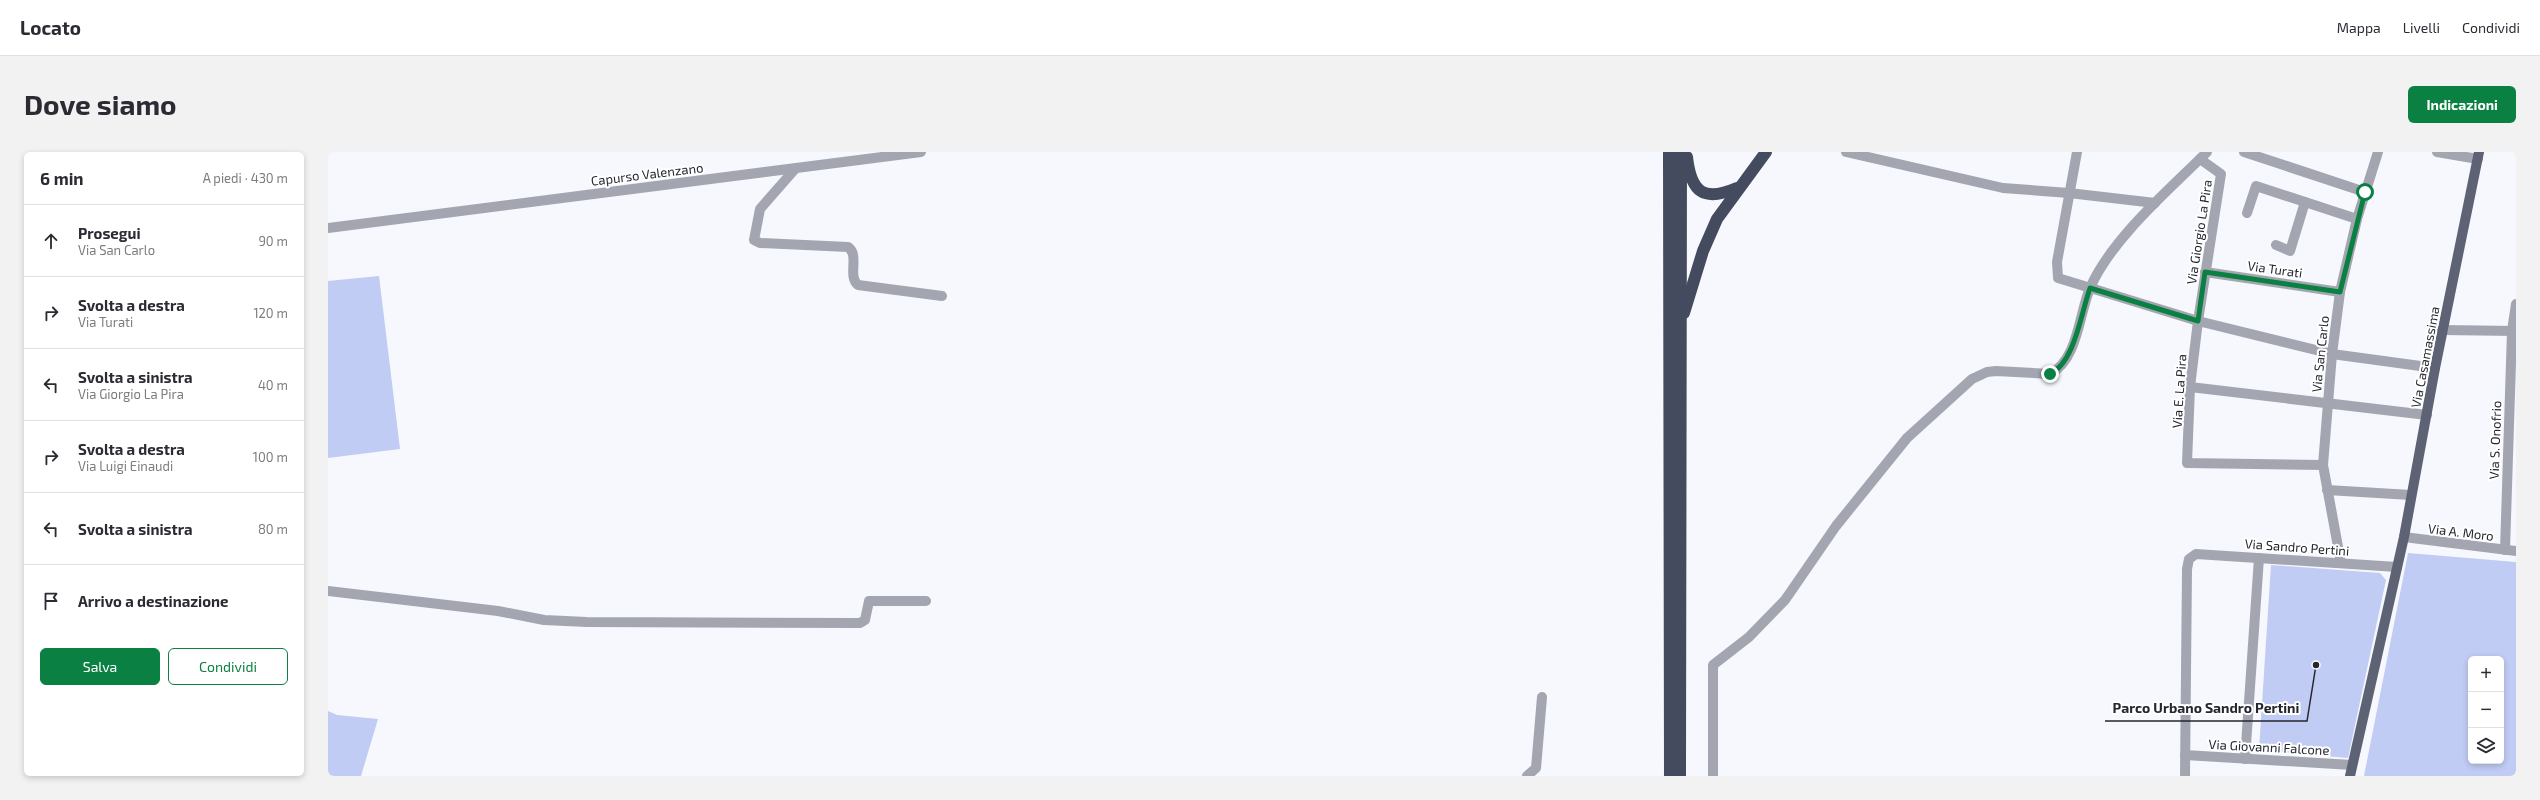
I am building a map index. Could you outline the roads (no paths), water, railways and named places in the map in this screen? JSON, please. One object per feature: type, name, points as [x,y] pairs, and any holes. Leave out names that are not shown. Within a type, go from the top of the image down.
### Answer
[{"type":"highway","points":[[1669,152],[1670,776]]},
{"type":"highway","points":[[1680,776],[1681,152]]},
{"type":"highway","points":[[1686,152],[1692,184],[1699,191],[1709,195],[1721,194],[1738,188]]},
{"type":"highway","points":[[1680,327],[1703,252],[1717,219],[1738,188],[1766,152]]},
{"type":"main road","name":"Via Casamassima","points":[[2350,776],[2404,537],[2442,330],[2479,156]]},
{"type":"street","name":"Capurso Valenzano","points":[[328,228],[921,152]]},
{"type":"street","points":[[1846,152],[2003,188],[2069,193],[2155,203]]},
{"type":"street","points":[[2077,152],[2069,193],[2057,276],[2064,281],[2198,321],[2332,354],[2435,368]]},
{"type":"street","points":[[2244,152],[2365,192]]},
{"type":"street","name":"Via San Carlo","points":[[2341,563],[2323,465],[2332,354],[2340,292],[2357,219],[2378,152]]},
{"type":"street","points":[[2437,152],[2479,156]]},
{"type":"street","points":[[1713,776],[1713,664],[1749,637],[1784,600],[1836,526],[1907,438],[1972,379],[1987,372],[1996,371],[2050,374],[2058,370],[2070,350],[2090,288],[2123,239],[2155,203],[2203,156]]},
{"type":"street","name":"Via Giorgio La Pira","points":[[2198,321],[2222,174],[2203,156]]},
{"type":"street","points":[[795,169],[760,209],[754,240],[760,243],[848,247],[853,252],[854,280],[858,285],[942,296]]},
{"type":"street","points":[[2247,213],[2256,186],[2357,219]]},
{"type":"street","points":[[2276,245],[2290,251],[2305,202]]},
{"type":"street","name":"Via Turati","points":[[2205,272],[2340,292]]},
{"type":"street","name":"Via S. Onofrio","points":[[2505,550],[2512,445],[2514,331],[2516,304]]},
{"type":"street","name":"Via E. La Pira","points":[[2198,321],[2190,387],[2188,463],[2323,465]]},
{"type":"street","points":[[2442,330],[2514,331]]},
{"type":"street","points":[[2190,387],[2427,416]]},
{"type":"street","points":[[2327,490],[2412,495]]},
{"type":"street","name":"Via A. Moro","points":[[2404,537],[2516,551]]},
{"type":"street","name":"Via Sandro Pertini","points":[[2185,755],[2187,569],[2189,559],[2196,554],[2397,567]]},
{"type":"street","points":[[2245,759],[2259,558]]},
{"type":"street","points":[[328,590],[498,611],[544,620],[587,622],[860,623],[865,620],[869,601],[926,601]]},
{"type":"street","points":[[1527,776],[1536,768],[1542,697]]},
{"type":"street","points":[[2184,776],[2185,755]]},
{"type":"street","name":"Via Giovanni Falcone","points":[[2185,755],[2352,765]]},
{"type":"place","name":"Parco Urbano Sandro Pertini","points":[[2316,665]]}]
